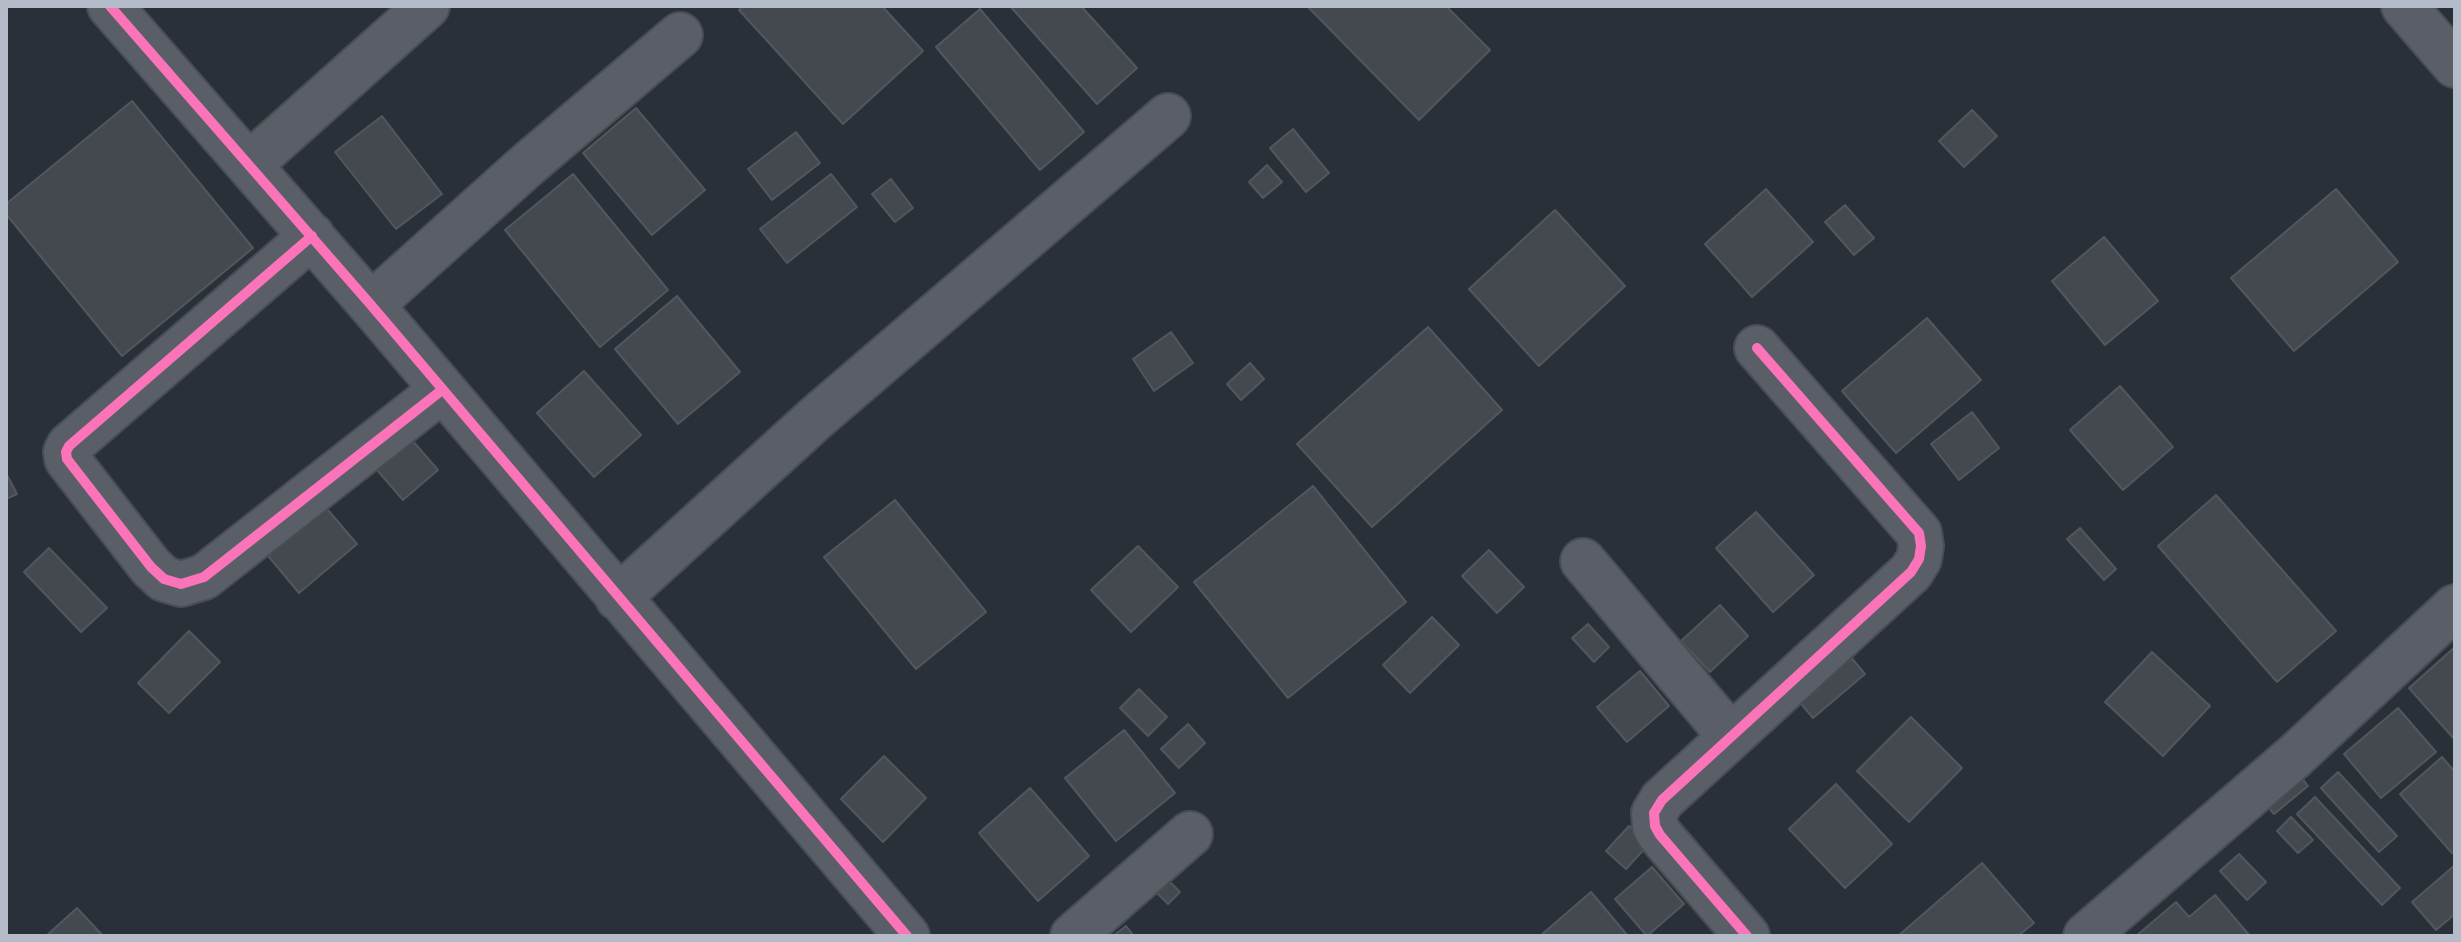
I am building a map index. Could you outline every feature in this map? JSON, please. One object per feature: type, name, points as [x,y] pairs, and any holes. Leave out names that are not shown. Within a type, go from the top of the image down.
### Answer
[{"type":"street","points":[[110,6],[312,236],[907,936]]},
{"type":"street","points":[[250,164],[427,6]]},
{"type":"street","points":[[2417,11],[2455,65]]},
{"type":"street","points":[[371,305],[526,166],[680,35]]},
{"type":"street","points":[[618,598],[817,417],[1168,116]]},
{"type":"street","points":[[312,236],[69,446],[66,452],[67,459],[151,567],[164,579],[181,584],[204,577],[442,390]]},
{"type":"street","points":[[1747,936],[1660,835],[1655,826],[1654,813],[1662,800],[1911,572],[1919,559],[1921,546],[1919,533],[1757,348]]},
{"type":"street","points":[[1583,561],[1731,737]]},
{"type":"street","points":[[2086,936],[2295,756],[2455,607]]},
{"type":"street","points":[[1073,936],[1190,834]]},
{"type":"building","points":[[743,6],[882,6],[923,51],[843,124],[739,10]]},
{"type":"building","points":[[1010,6],[1081,6],[1137,68],[1097,104]]},
{"type":"building","points":[[1307,6],[1446,6],[1490,50],[1419,120]]},
{"type":"building","points":[[980,9],[1084,132],[1040,170],[936,47]]},
{"type":"building","points":[[132,101],[253,248],[122,356],[6,214],[6,204]]},
{"type":"building","points":[[636,108],[705,190],[652,235],[583,153]]},
{"type":"building","points":[[1972,110],[1997,136],[1964,167],[1939,141]]},
{"type":"building","points":[[382,116],[442,194],[396,229],[335,152]]},
{"type":"building","points":[[1293,129],[1329,173],[1306,192],[1270,148]]},
{"type":"building","points":[[796,132],[820,163],[772,200],[748,169]]},
{"type":"building","points":[[1267,165],[1282,182],[1263,198],[1249,182]]},
{"type":"building","points":[[573,174],[668,290],[600,347],[505,230]]},
{"type":"building","points":[[831,174],[857,207],[787,263],[760,229]]},
{"type":"building","points":[[891,179],[913,208],[895,222],[872,194]]},
{"type":"building","points":[[1766,189],[1813,242],[1752,297],[1705,244]]},
{"type":"building","points":[[2336,189],[2398,262],[2294,351],[2231,278]]},
{"type":"building","points":[[1845,205],[1874,238],[1854,255],[1825,222]]},
{"type":"building","points":[[1555,210],[1625,286],[1539,366],[1469,289]]},
{"type":"building","points":[[2104,237],[2158,301],[2105,345],[2052,281]]},
{"type":"building","points":[[677,296],[740,372],[678,424],[615,349]]},
{"type":"building","points":[[1927,318],[1981,380],[1896,453],[1842,391]]},
{"type":"building","points":[[1428,327],[1502,410],[1372,527],[1297,444]]},
{"type":"building","points":[[1171,332],[1193,363],[1154,391],[1133,359]]},
{"type":"building","points":[[1250,363],[1264,379],[1241,400],[1227,384]]},
{"type":"building","points":[[584,371],[641,435],[594,477],[537,413]]},
{"type":"building","points":[[2120,386],[2173,447],[2123,490],[2070,430]]},
{"type":"building","points":[[1972,412],[1999,448],[1959,480],[1931,444]]},
{"type":"building","points":[[412,440],[438,470],[403,500],[377,470]]},
{"type":"building","points":[[6,473],[17,494],[6,499]]},
{"type":"building","points":[[1313,486],[1406,602],[1288,698],[1194,582]]},
{"type":"building","points":[[2216,495],[2336,631],[2277,682],[2158,546]]},
{"type":"building","points":[[895,500],[986,612],[916,669],[824,557]]},
{"type":"building","points":[[321,502],[357,544],[299,593],[264,551]]},
{"type":"building","points":[[1756,512],[1814,575],[1773,612],[1716,548]]},
{"type":"building","points":[[2080,528],[2116,569],[2104,580],[2067,539]]},
{"type":"building","points":[[1138,546],[1178,587],[1131,632],[1091,590]]},
{"type":"building","points":[[49,548],[107,608],[81,632],[24,572]]},
{"type":"building","points":[[1489,550],[1524,587],[1497,613],[1462,576]]},
{"type":"building","points":[[1720,605],[1748,636],[1710,672],[1681,641]]},
{"type":"building","points":[[1432,617],[1459,645],[1410,693],[1383,665]]},
{"type":"building","points":[[1588,624],[1609,647],[1594,662],[1572,638]]},
{"type":"building","points":[[189,631],[220,662],[169,713],[138,683]]},
{"type":"building","points":[[2455,647],[2455,740],[2409,688]]},
{"type":"building","points":[[1844,649],[1865,674],[1813,718],[1792,693]]},
{"type":"building","points":[[2152,652],[2210,706],[2163,756],[2105,702]]},
{"type":"building","points":[[1640,671],[1669,706],[1627,742],[1597,707]]},
{"type":"building","points":[[1139,689],[1167,717],[1148,736],[1120,708]]},
{"type":"building","points":[[2398,708],[2436,752],[2381,798],[2344,754]]},
{"type":"building","points":[[1911,717],[1962,768],[1909,822],[1857,771]]},
{"type":"building","points":[[1188,724],[1205,743],[1179,768],[1161,749]]},
{"type":"building","points":[[1124,730],[1175,793],[1116,841],[1065,778]]},
{"type":"building","points":[[884,756],[926,798],[883,842],[841,799]]},
{"type":"building","points":[[2442,757],[2455,772],[2455,851],[2452,853],[2400,794]]},
{"type":"building","points":[[2338,772],[2397,836],[2379,852],[2321,788]]},
{"type":"building","points":[[2298,773],[2308,786],[2274,814],[2264,802]]},
{"type":"building","points":[[1836,784],[1892,844],[1845,888],[1789,829]]},
{"type":"building","points":[[1030,788],[1089,856],[1038,901],[979,833]]},
{"type":"building","points":[[2315,797],[2400,888],[2382,905],[2297,814]]},
{"type":"building","points":[[2291,817],[2313,840],[2298,853],[2277,831]]},
{"type":"building","points":[[1629,826],[1649,844],[1626,869],[1606,851]]},
{"type":"building","points":[[2239,854],[2266,882],[2247,900],[2220,871]]},
{"type":"building","points":[[1982,863],[2034,923],[2018,936],[1898,936]]},
{"type":"building","points":[[2455,865],[2455,914],[2436,930],[2412,902]]},
{"type":"building","points":[[1652,867],[1684,904],[1647,936],[1615,899]]},
{"type":"building","points":[[1158,870],[1180,892],[1168,904],[1146,882]]},
{"type":"building","points":[[1591,892],[1628,936],[1540,936]]},
{"type":"building","points":[[2215,895],[2250,936],[2136,936],[2176,902],[2189,917]]},
{"type":"building","points":[[77,908],[103,936],[46,936]]},
{"type":"building","points":[[1126,926],[1134,936],[1113,936]]},
{"type":"cycle path","points":[[110,6],[371,305],[907,936]]},
{"type":"cycle path","points":[[312,236],[69,446],[66,452],[67,459],[151,567],[164,579],[181,584],[204,577],[442,390]]},
{"type":"cycle path","points":[[1747,936],[1660,835],[1655,826],[1654,813],[1662,800],[1911,572],[1919,559],[1921,546],[1919,533],[1757,348]]}]
